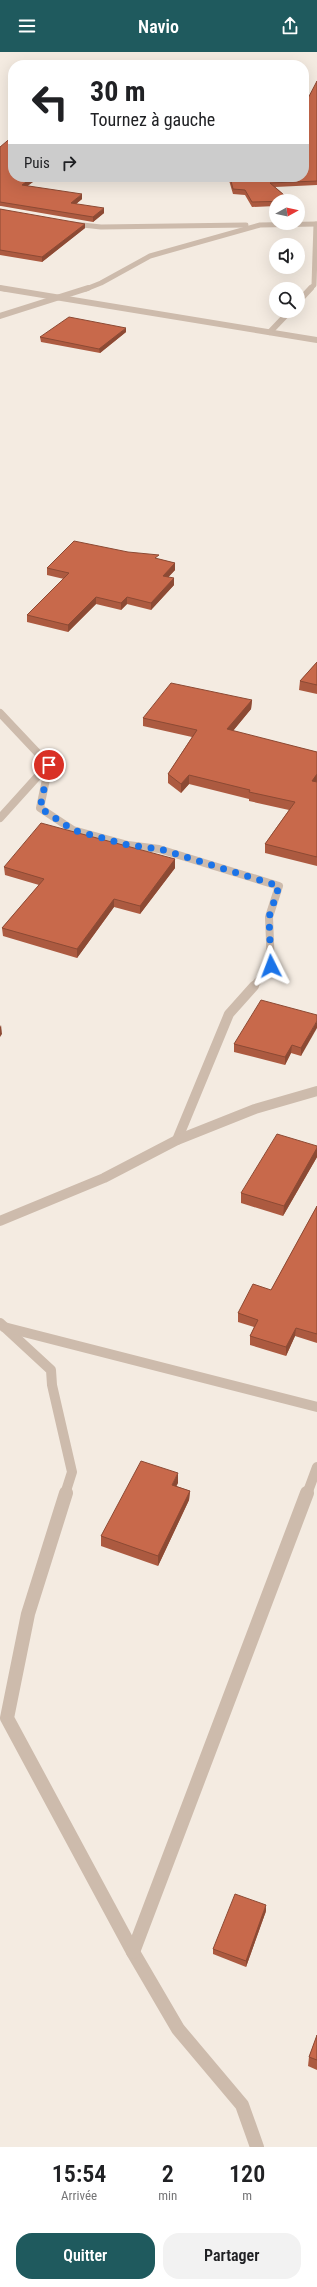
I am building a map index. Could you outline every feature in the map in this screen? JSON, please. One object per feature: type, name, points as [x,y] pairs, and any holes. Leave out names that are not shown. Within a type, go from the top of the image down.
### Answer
[{"type":"street","points":[[69,224],[101,227],[317,224],[314,285],[305,295]]},
{"type":"street","points":[[0,316],[61,298],[101,283],[150,256],[260,225]]},
{"type":"street","points":[[0,288],[317,340]]},
{"type":"street","points":[[270,332],[283,318]]},
{"type":"street","points":[[0,713],[49,765]]},
{"type":"street","points":[[0,818],[49,765]]},
{"type":"street","points":[[49,765],[40,808],[73,830],[128,845],[160,849],[279,886],[269,917],[271,966],[228,1014],[177,1140]]},
{"type":"street","points":[[0,1221],[104,1178],[177,1140],[255,1109],[317,1091]]},
{"type":"street","points":[[0,1325],[317,1407]]},
{"type":"street","points":[[0,1325],[51,1370],[72,1472],[28,1614],[7,1718],[133,1952],[178,2029],[242,2105],[257,2147]]},
{"type":"street","points":[[133,1952],[317,1467]]},
{"type":"building","points":[[317,81],[317,181],[309,181],[309,96]]},
{"type":"building","points":[[8,140],[8,182],[26,182],[22,185],[82,194],[71,203],[104,208],[93,217],[0,202],[0,147]]},
{"type":"building","points":[[231,182],[294,182],[270,183],[283,194],[269,194],[269,202],[252,202],[245,190],[233,189]]},
{"type":"building","points":[[0,209],[85,224],[42,257],[0,250]]},
{"type":"building","points":[[69,317],[126,328],[99,349],[40,337]]},
{"type":"building","points":[[74,541],[128,552],[159,555],[155,558],[175,563],[163,576],[174,578],[151,603],[127,597],[121,603],[96,597],[68,625],[27,615],[69,573],[47,568]]},
{"type":"building","points":[[317,662],[317,685],[300,681]]},
{"type":"building","points":[[171,683],[252,700],[227,729],[317,752],[317,774],[312,781],[317,782],[317,857],[265,844],[295,802],[249,792],[250,790],[189,775],[181,784],[168,774],[197,730],[143,718]]},
{"type":"building","points":[[41,823],[175,859],[140,906],[114,899],[77,949],[2,928],[44,879],[4,867]]},
{"type":"building","points":[[261,1000],[317,1015],[317,1021],[301,1048],[292,1045],[285,1057],[234,1044]]},
{"type":"building","points":[[277,1134],[317,1146],[284,1206],[241,1193]]},
{"type":"building","points":[[317,1206],[317,1334],[296,1328],[286,1347],[250,1336],[258,1320],[238,1313],[253,1284],[271,1290]]},
{"type":"building","points":[[141,1461],[178,1473],[172,1485],[190,1491],[158,1556],[101,1536]]},
{"type":"building","points":[[235,1894],[266,1905],[246,1961],[213,1949]]},
{"type":"building","points":[[317,2035],[317,2060],[309,2057]]},
{"type":"route","points":[[49,765],[40,808],[73,830],[128,845],[160,849],[279,886],[269,917],[271,966]]}]
